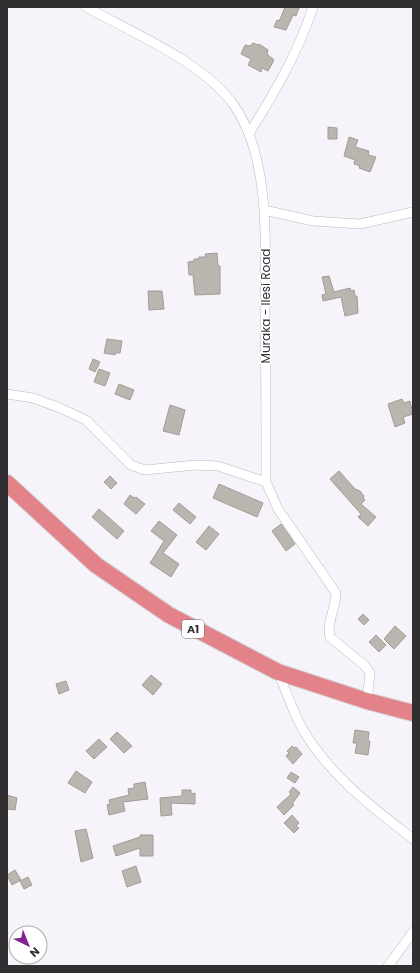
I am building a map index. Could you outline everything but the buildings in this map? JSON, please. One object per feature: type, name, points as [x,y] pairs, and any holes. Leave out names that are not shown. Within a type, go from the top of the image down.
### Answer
[{"type":"highway","name":"A1","points":[[7,483],[96,565],[168,615],[278,672],[367,701],[413,713]]},
{"type":"street","points":[[86,7],[169,52],[209,78],[233,104],[250,132],[276,91],[293,59],[313,7]]},
{"type":"street","name":"Muraka - Ilesi Road","points":[[250,132],[264,210],[266,482],[278,509],[336,593],[336,602],[328,630],[330,637],[364,665],[370,673],[367,701]]},
{"type":"street","points":[[264,210],[313,221],[360,224],[413,212]]},
{"type":"street","points":[[7,394],[33,398],[86,420],[131,465],[145,470],[195,464],[218,466],[266,482]]},
{"type":"street","points":[[278,672],[302,727],[320,756],[358,796],[413,839]]},
{"type":"street","points":[[388,966],[413,932]]}]
